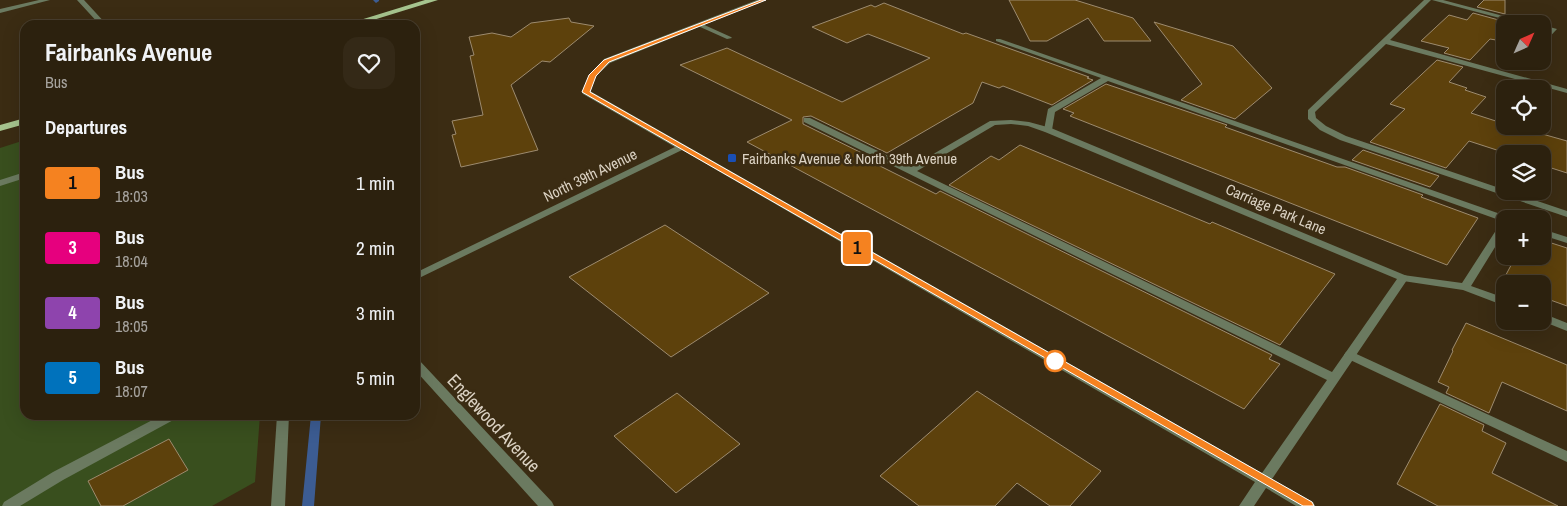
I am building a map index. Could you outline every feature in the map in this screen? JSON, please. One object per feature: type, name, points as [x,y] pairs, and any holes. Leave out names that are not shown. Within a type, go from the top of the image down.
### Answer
[{"type":"main road","points":[[365,20],[434,0]]},
{"type":"main road","points":[[0,128],[20,122]]},
{"type":"street","points":[[0,11],[47,0]]},
{"type":"street","points":[[80,0],[99,20]]},
{"type":"street","name":"North 39th Avenue","points":[[682,147],[586,92],[593,75],[606,61],[763,0]]},
{"type":"street","points":[[1428,0],[1311,112],[1312,119],[1323,128],[1342,138],[1567,214]]},
{"type":"street","points":[[1435,0],[1496,15]]},
{"type":"street","points":[[700,25],[729,38]]},
{"type":"street","points":[[998,40],[1496,215]]},
{"type":"street","points":[[1385,41],[1567,91]]},
{"type":"street","points":[[1048,130],[1051,111],[1107,78]]},
{"type":"street","points":[[807,120],[1334,378]]},
{"type":"street","name":"Carriage Park Lane","points":[[912,170],[993,123],[1020,123],[1048,130],[1403,278],[1466,286],[1496,298]]},
{"type":"street","points":[[682,147],[1308,506]]},
{"type":"street","name":"North 39th Avenue","points":[[420,275],[682,147]]},
{"type":"street","points":[[0,183],[20,177]]},
{"type":"street","points":[[1551,235],[1567,240]]},
{"type":"street","points":[[1466,286],[1496,238]]},
{"type":"street","points":[[1246,506],[1403,278]]},
{"type":"street","points":[[1551,321],[1567,327]]},
{"type":"street","points":[[1350,355],[1567,457]]},
{"type":"street","name":"Englewood Avenue","points":[[420,368],[547,506]]},
{"type":"street","points":[[8,506],[58,476],[164,420]]},
{"type":"street","points":[[278,506],[283,420]]},
{"type":"green space","points":[[20,142],[20,420],[260,420],[255,482],[212,506],[0,506],[0,148]]},
{"type":"building","points":[[1009,0],[1075,0],[1133,18],[1151,41],[1104,41],[1088,18],[1047,41],[1030,41]]},
{"type":"building","points":[[1484,0],[1505,0],[1505,14],[1477,7]]},
{"type":"building","points":[[884,3],[963,34],[966,33],[1093,80],[1052,105],[1003,86],[999,88],[982,82],[973,103],[887,153],[811,116],[803,117],[803,124],[876,160],[872,162],[936,194],[940,191],[1272,355],[1269,359],[1280,364],[1244,409],[747,142],[792,120],[680,65],[727,48],[842,102],[930,58],[868,34],[847,43],[812,27],[871,5],[875,7]]},
{"type":"building","points":[[1473,13],[1496,19],[1496,40],[1490,39],[1470,60],[1444,53],[1449,48],[1421,41],[1449,15],[1467,20]]},
{"type":"building","points":[[569,18],[571,22],[594,26],[550,62],[542,61],[511,85],[538,150],[461,167],[452,135],[456,134],[452,121],[483,115],[470,56],[474,55],[469,37],[492,33],[511,37],[531,23]]},
{"type":"building","points":[[1154,22],[1233,46],[1272,88],[1235,119],[1181,100],[1202,84]]},
{"type":"building","points":[[1437,60],[1463,67],[1449,82],[1486,97],[1471,113],[1496,121],[1496,135],[1546,135],[1567,141],[1567,173],[1551,168],[1551,145],[1496,145],[1496,150],[1469,141],[1446,168],[1370,142],[1405,109],[1390,104]]},
{"type":"building","points":[[1106,84],[1227,125],[1225,127],[1337,167],[1345,167],[1423,195],[1421,197],[1478,218],[1447,265],[1070,116],[1074,113],[1063,109]]},
{"type":"building","points":[[1020,145],[1210,224],[1212,222],[1335,274],[1280,345],[949,185],[991,156],[999,160]]},
{"type":"building","points":[[1363,150],[1439,176],[1430,187],[1352,160]]},
{"type":"building","points":[[665,225],[769,293],[671,357],[569,277]]},
{"type":"building","points":[[1551,243],[1567,248],[1567,306],[1551,300],[1551,275],[1506,275],[1511,265],[1551,265]]},
{"type":"building","points":[[1466,323],[1567,365],[1567,411],[1502,382],[1489,413],[1446,393],[1449,387],[1438,382]]},
{"type":"building","points":[[977,391],[1101,471],[1070,506],[1050,506],[1017,483],[995,506],[919,506],[880,476]]},
{"type":"building","points":[[677,393],[740,444],[676,493],[614,436]]},
{"type":"building","points":[[1440,404],[1484,425],[1482,431],[1506,443],[1492,473],[1558,506],[1438,506],[1397,484]]},
{"type":"building","points":[[169,439],[188,470],[123,506],[101,506],[88,481]]},
{"type":"waterway","points":[[308,506],[316,420]]},
{"type":"bus line","name":"1","points":[[763,0],[606,61],[593,75],[586,92],[1308,506]]},
{"type":"place","name":"Fairbanks Avenue & North 39th Avenue","points":[[732,158]]}]
